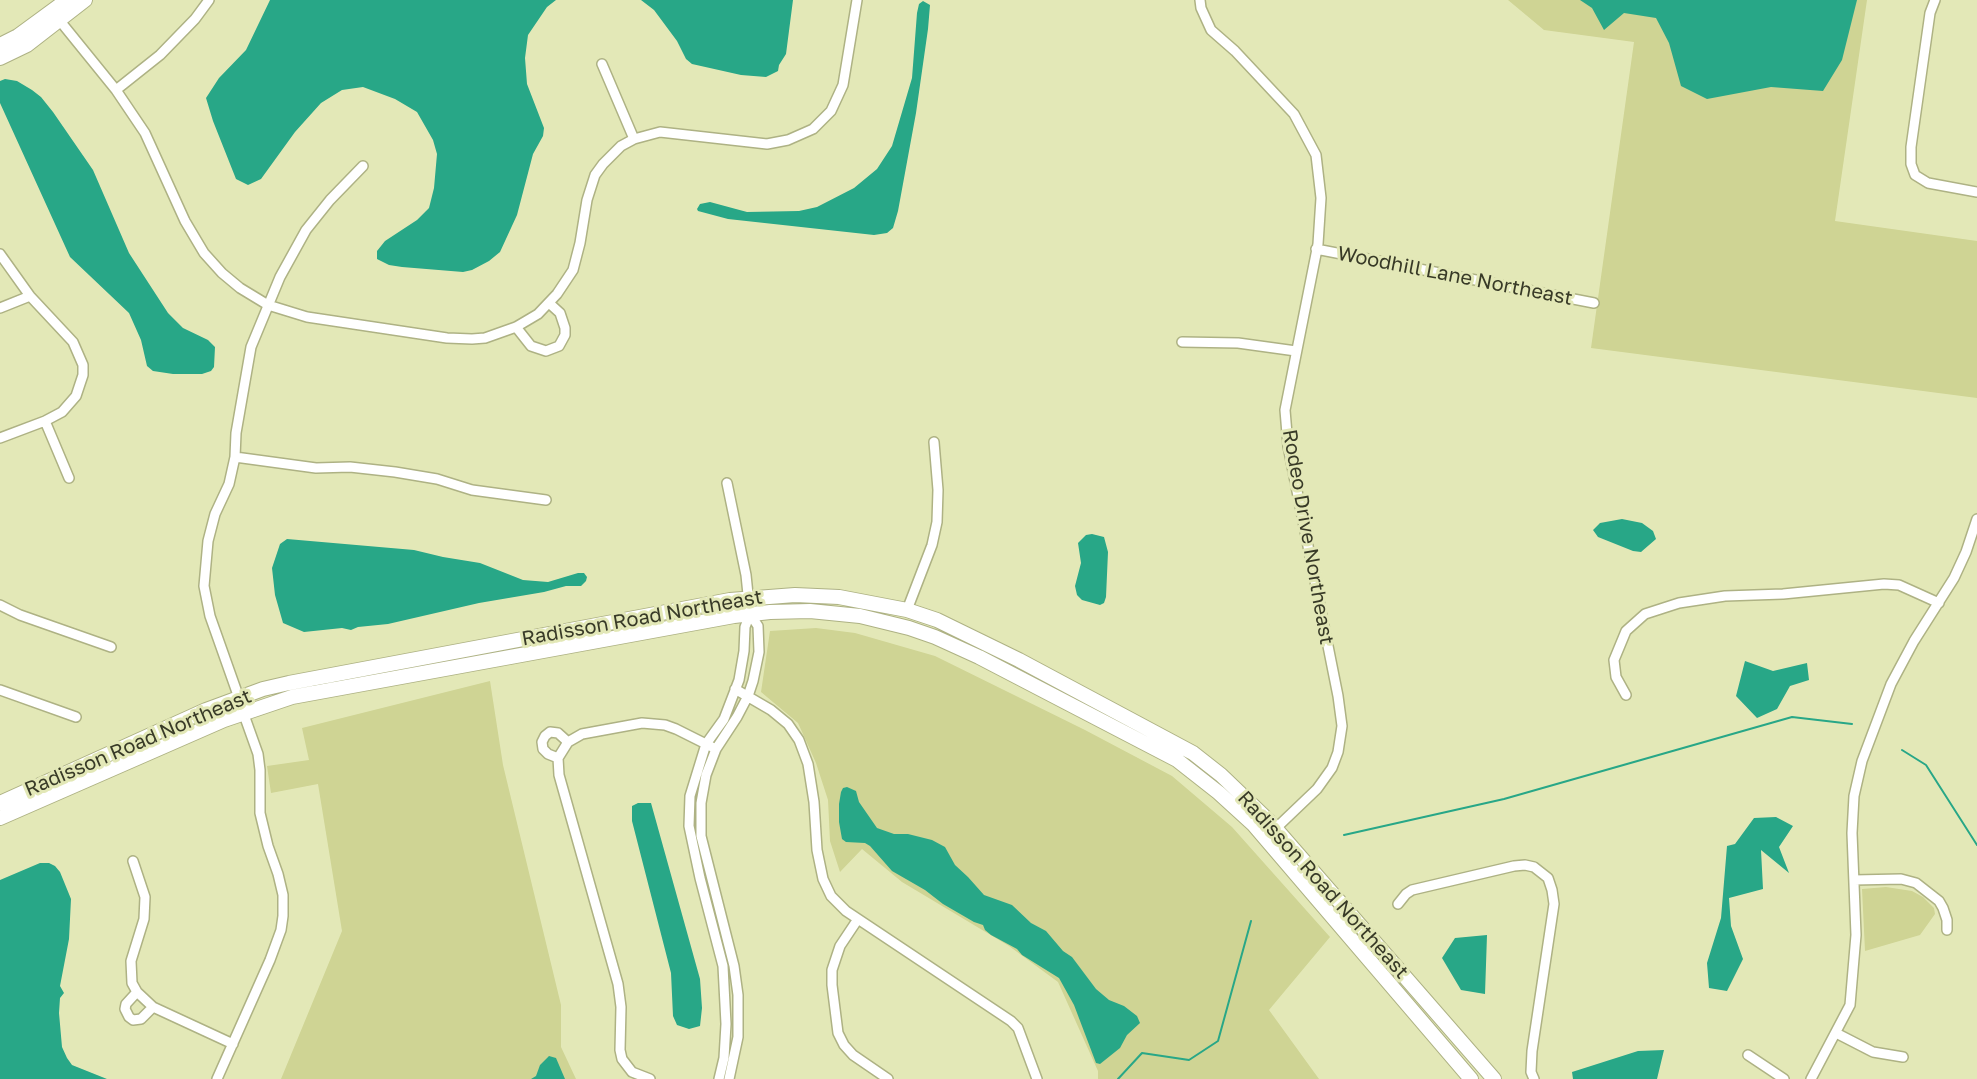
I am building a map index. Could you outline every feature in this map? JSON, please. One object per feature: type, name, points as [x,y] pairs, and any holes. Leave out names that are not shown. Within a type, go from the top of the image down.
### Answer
[{"type":"main road","points":[[0,58],[27,45],[56,16],[67,0]]},
{"type":"main road","points":[[0,45],[85,0]]},
{"type":"main road","name":"Radisson Road Northeast","points":[[0,803],[206,710],[289,683],[748,598],[795,595],[839,597],[907,610],[937,620],[1020,660],[1193,753],[1221,775],[1276,828],[1494,1079]]},
{"type":"main road","name":"Radisson Road Northeast","points":[[0,818],[243,712],[292,697],[750,614],[810,611],[882,621],[935,637],[979,657],[1178,760],[1253,824],[1471,1079]]},
{"type":"main road","points":[[243,712],[245,707],[261,696],[282,689],[289,683]]},
{"type":"main road","points":[[188,736],[193,728],[223,714],[238,698]]},
{"type":"street","points":[[116,90],[160,55],[195,19],[209,0]]},
{"type":"street","points":[[56,16],[116,90],[145,133],[185,221],[204,253],[231,281],[268,305],[291,313],[336,323],[447,338],[485,338],[516,327],[538,314],[565,283],[573,270],[587,200],[595,175],[611,155],[634,139],[660,132],[672,132],[767,144],[788,140],[813,129],[831,111],[843,85],[857,0]]},
{"type":"street","name":"Rodeo Drive Northeast","points":[[1200,0],[1201,8],[1211,30],[1235,51],[1294,114],[1316,155],[1322,198],[1317,249],[1286,410],[1288,446],[1342,726],[1338,752],[1332,768],[1317,789],[1266,840]]},
{"type":"street","points":[[1935,0],[1930,13],[1911,147],[1911,164],[1915,175],[1928,183],[1977,192]]},
{"type":"street","points":[[602,64],[634,139]]},
{"type":"street","points":[[238,698],[210,616],[204,586],[208,541],[215,514],[229,484],[235,457],[236,433],[247,364],[251,347],[289,258],[306,230],[330,200],[363,166]]},
{"type":"street","name":"Woodhill Lane Northeast","points":[[1317,249],[1594,303]]},
{"type":"street","points":[[0,254],[30,296],[73,342],[83,365],[81,385],[76,396],[62,412],[0,438]]},
{"type":"street","points":[[0,308],[30,296]]},
{"type":"street","points":[[516,327],[531,346],[546,351],[559,346],[565,335],[565,328],[560,313],[549,303]]},
{"type":"street","points":[[1182,342],[1238,343],[1296,351]]},
{"type":"street","points":[[45,421],[69,478]]},
{"type":"street","points":[[907,610],[932,545],[937,522],[938,490],[934,442]]},
{"type":"street","points":[[235,457],[316,468],[350,467],[395,472],[437,479],[491,494],[546,500]]},
{"type":"street","points":[[728,483],[746,575],[750,614],[758,626],[759,652],[748,696],[716,749],[706,775],[701,803],[701,836],[734,966],[738,995],[738,1037],[729,1079]]},
{"type":"street","points":[[1811,1079],[1850,1005],[1856,935],[1852,832],[1854,796],[1862,761],[1891,684],[1914,641],[1954,578],[1977,519]]},
{"type":"street","points":[[1626,695],[1616,677],[1614,660],[1626,631],[1645,614],[1679,603],[1725,596],[1783,594],[1884,584],[1899,585],[1939,603]]},
{"type":"street","points":[[0,605],[20,615],[111,647]]},
{"type":"street","points":[[719,1079],[724,1058],[726,1024],[723,966],[700,879],[689,826],[690,796],[706,744],[724,719],[735,689],[742,666],[745,627],[750,614]]},
{"type":"street","points":[[735,689],[771,710],[788,724],[799,740],[808,764],[814,801],[817,850],[823,879],[831,896],[846,911],[1011,1021],[1018,1028],[1037,1079]]},
{"type":"street","points":[[0,690],[76,717]]},
{"type":"street","points":[[217,1079],[270,960],[284,916],[283,895],[260,813],[258,754],[243,712]]},
{"type":"street","points":[[650,1079],[632,1072],[622,1059],[618,984],[559,775],[558,758],[568,742],[582,734],[642,723],[665,725],[716,749]]},
{"type":"street","points":[[558,758],[543,749],[542,742],[545,736],[550,732],[558,733],[568,742]]},
{"type":"street","points":[[133,861],[145,897],[144,919],[131,961],[132,982],[137,992],[153,1007],[233,1044]]},
{"type":"street","points":[[1398,904],[1412,890],[1514,866],[1534,867],[1548,879],[1554,904],[1532,1051],[1531,1072],[1534,1079]]},
{"type":"street","points":[[1854,880],[1901,879],[1916,883],[1943,908],[1947,930]]},
{"type":"street","points":[[858,919],[840,946],[832,970],[838,1033],[844,1046],[853,1055],[888,1079]]},
{"type":"street","points":[[137,992],[126,1004],[125,1009],[129,1017],[133,1020],[141,1019],[153,1007]]},
{"type":"street","points":[[1836,1034],[1873,1052],[1903,1057]]},
{"type":"street","points":[[1748,1055],[1784,1079]]},
{"type":"green space","points":[[1508,0],[1867,0],[1835,221],[1977,241],[1977,398],[1591,348],[1634,42],[1544,30]]},
{"type":"green space","points":[[816,628],[855,633],[935,656],[1172,776],[1232,827],[1330,937],[1269,1010],[1319,1079],[1098,1079],[1098,1071],[1058,982],[1009,946],[902,882],[862,849],[840,872],[830,841],[828,800],[816,763],[798,723],[761,692],[770,631]]},
{"type":"green space","points":[[490,681],[503,765],[561,1005],[561,1047],[576,1079],[281,1079],[342,931],[318,784],[271,793],[267,766],[309,760],[302,728]]},
{"type":"green space","points":[[1886,887],[1912,891],[1923,897],[1934,908],[1935,914],[1920,935],[1865,951],[1862,889]]},
{"type":"water","points":[[270,0],[556,0],[547,7],[528,35],[525,58],[527,84],[544,128],[543,136],[533,154],[517,215],[500,252],[489,261],[463,272],[402,267],[389,265],[377,259],[377,251],[385,241],[417,220],[429,208],[434,188],[437,154],[433,140],[417,112],[395,99],[363,87],[342,90],[321,103],[295,132],[261,179],[248,185],[236,179],[206,98],[219,78],[246,50]]},
{"type":"water","points":[[641,0],[793,0],[786,54],[778,71],[766,77],[741,75],[692,64],[686,59],[677,41],[654,10]]},
{"type":"water","points":[[1580,0],[1857,0],[1842,60],[1823,91],[1771,87],[1707,99],[1681,86],[1669,43],[1656,18],[1624,13],[1604,30],[1592,8]]},
{"type":"water","points":[[923,1],[930,5],[928,29],[916,113],[893,228],[887,233],[874,235],[728,219],[698,211],[700,204],[710,202],[747,212],[799,211],[817,207],[854,188],[877,169],[892,146],[912,78],[917,13],[919,4]]},
{"type":"water","points":[[5,79],[17,81],[32,90],[53,112],[93,170],[129,253],[168,313],[183,328],[208,340],[215,347],[214,367],[211,371],[202,374],[173,374],[153,371],[147,366],[141,340],[129,313],[70,257],[0,103],[0,81]]},
{"type":"water","points":[[1622,519],[1642,523],[1653,531],[1656,539],[1641,552],[1633,551],[1598,537],[1593,530],[1600,523]]},
{"type":"water","points":[[1086,535],[1104,537],[1108,552],[1106,597],[1104,603],[1100,605],[1082,600],[1077,595],[1075,586],[1081,563],[1078,543]]},
{"type":"water","points":[[287,539],[414,550],[480,563],[523,580],[548,582],[578,573],[584,573],[587,577],[581,586],[566,586],[479,603],[388,624],[358,627],[351,630],[342,628],[304,632],[283,623],[275,595],[272,568],[280,544]]},
{"type":"water","points":[[1745,661],[1773,671],[1807,663],[1809,680],[1790,686],[1777,709],[1757,718],[1736,696]]},
{"type":"water","points":[[847,787],[856,791],[859,802],[877,828],[894,834],[908,834],[932,840],[945,847],[955,865],[984,895],[1012,905],[1031,923],[1046,931],[1063,951],[1072,957],[1096,989],[1109,1000],[1124,1006],[1137,1016],[1140,1023],[1127,1035],[1120,1048],[1100,1064],[1096,1063],[1074,1005],[1059,978],[1022,955],[1017,949],[991,935],[983,925],[943,904],[925,890],[892,871],[870,846],[865,843],[846,842],[842,839],[839,804],[841,792]]},
{"type":"water","points":[[638,803],[651,803],[700,979],[702,1008],[700,1026],[689,1029],[677,1025],[673,1016],[671,973],[632,821],[632,806]]},
{"type":"water","points":[[1776,817],[1793,826],[1779,847],[1789,873],[1761,850],[1763,889],[1729,898],[1731,926],[1743,959],[1727,991],[1709,988],[1707,963],[1721,918],[1727,846],[1735,844],[1754,818]]},
{"type":"water","points":[[40,863],[55,866],[60,872],[71,899],[69,939],[60,986],[64,993],[60,998],[59,1013],[62,1047],[72,1065],[107,1079],[0,1079],[0,880]]},
{"type":"water","points":[[1487,935],[1485,994],[1461,990],[1442,958],[1455,938]]},
{"type":"water","points":[[1664,1050],[1657,1079],[1573,1079],[1572,1072],[1638,1051]]},
{"type":"water","points":[[549,1056],[556,1058],[565,1079],[531,1079],[536,1076],[540,1065]]},
{"type":"waterway","points":[[1344,835],[1504,799],[1792,717],[1852,724]]},
{"type":"waterway","points":[[1902,750],[1926,765],[1977,845]]},
{"type":"waterway","points":[[1118,1079],[1142,1053],[1189,1060],[1218,1041],[1251,921]]}]
